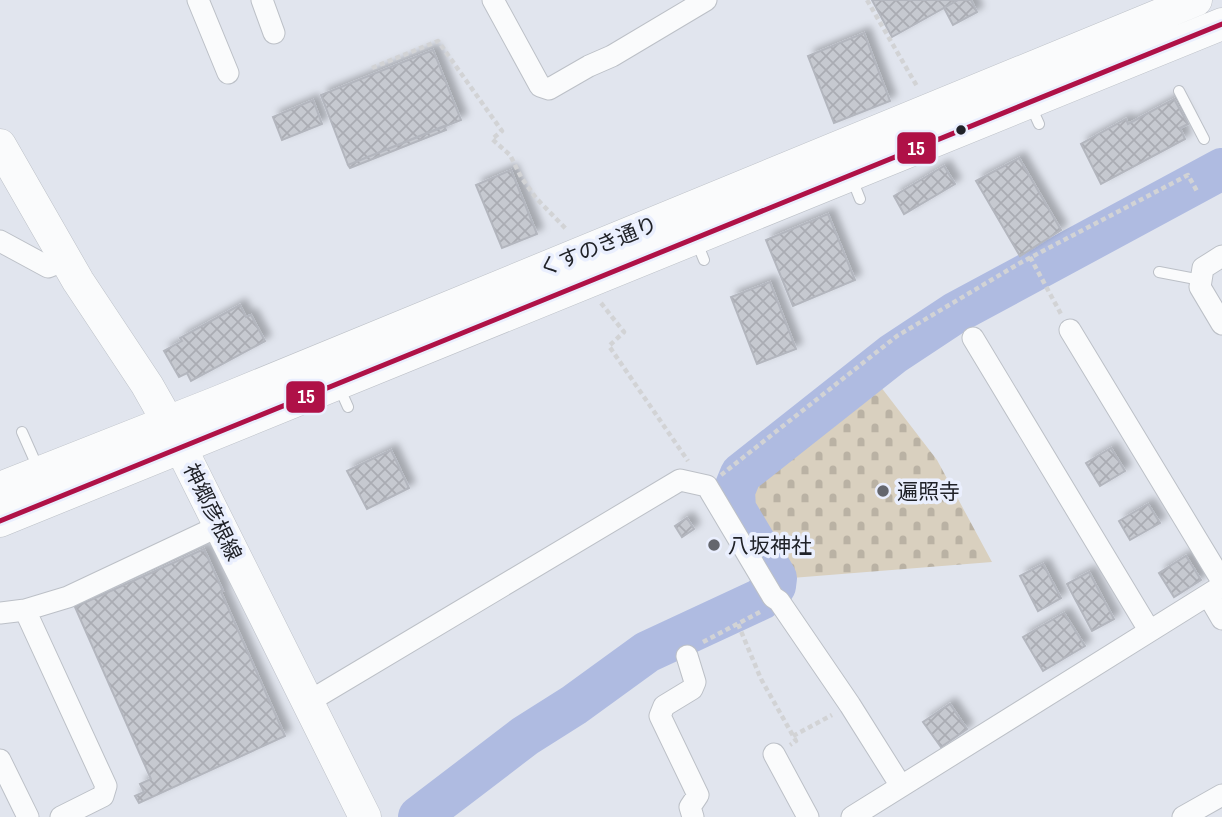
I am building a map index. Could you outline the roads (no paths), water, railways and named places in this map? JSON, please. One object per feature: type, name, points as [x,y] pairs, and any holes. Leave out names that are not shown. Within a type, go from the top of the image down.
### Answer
[{"type":"main road","name":"くすのき通り","points":[[0,522],[175,435],[1196,0]]},
{"type":"main road","name":"くすのき通り","points":[[0,488],[40,473],[175,435],[343,395],[1034,113],[1222,24]]},
{"type":"main road","name":"神郷彦根線","points":[[0,145],[66,260],[147,385],[175,435],[365,817]]},
{"type":"street","points":[[198,0],[228,73]]},
{"type":"street","points":[[262,0],[274,33]]},
{"type":"street","points":[[493,0],[540,86],[549,89],[612,56],[706,0]]},
{"type":"street","points":[[0,241],[48,267],[66,260]]},
{"type":"street","points":[[1222,256],[1203,268],[1199,287],[1222,324]]},
{"type":"street","points":[[1070,330],[1217,587],[1222,620]]},
{"type":"street","points":[[973,338],[1149,630]]},
{"type":"street","points":[[308,702],[680,480],[698,484],[850,705],[901,786]]},
{"type":"street","points":[[0,613],[25,610],[68,597],[219,526]]},
{"type":"street","points":[[852,817],[1217,587]]},
{"type":"street","points":[[25,610],[106,786],[103,796],[61,817]]},
{"type":"street","points":[[687,656],[695,682],[692,689],[664,705],[660,716],[698,795],[690,807],[693,817]]},
{"type":"street","points":[[774,754],[808,817]]},
{"type":"street","points":[[0,760],[22,815]]},
{"type":"street","points":[[1183,817],[1222,795]]},
{"type":"lane","points":[[1179,91],[1204,139]]},
{"type":"lane","points":[[1159,272],[1201,280]]},
{"type":"lane","points":[[22,432],[40,473]]},
{"type":"waterway","points":[[419,817],[525,736],[574,705],[647,652],[761,599],[775,586],[776,578],[735,509],[734,491],[741,474],[893,354],[955,313],[1222,169]]},
{"type":"place","name":"遍照寺","points":[[883,491]]},
{"type":"place","name":"八坂神社","points":[[714,545]]}]
